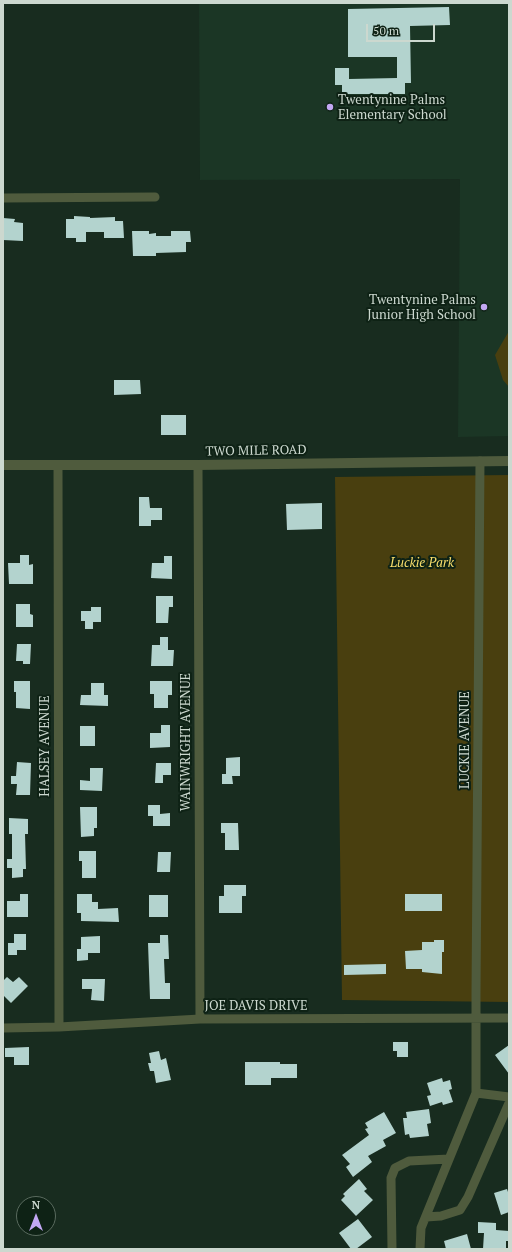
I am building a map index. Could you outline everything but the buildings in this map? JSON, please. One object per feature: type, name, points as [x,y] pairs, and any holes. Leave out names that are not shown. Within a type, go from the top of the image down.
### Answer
[{"type":"street","points":[[3,198],[155,197]]},
{"type":"street","name":"LUCKIE AVENUE","points":[[476,1093],[480,461]]},
{"type":"street","name":"TWO MILE ROAD","points":[[3,465],[198,465],[509,461]]},
{"type":"street","name":"HALSEY AVENUE","points":[[58,465],[59,1027]]},
{"type":"street","name":"WAINWRIGHT AVENUE","points":[[198,465],[200,1020]]},
{"type":"street","name":"JOE DAVIS DRIVE","points":[[3,1028],[59,1027],[200,1020],[509,1018]]},
{"type":"street","points":[[420,1249],[421,1228],[476,1093],[509,1097]]},
{"type":"street","points":[[426,1217],[441,1216],[460,1210],[468,1197],[509,1102]]},
{"type":"street","points":[[392,1249],[391,1178],[395,1168],[409,1161],[449,1159]]},
{"type":"shaded area","name":"Twentynine Palms Elementary School","points":[[199,3],[509,3],[509,436],[458,437],[460,179],[200,180]]},
{"type":"green space","points":[[509,331],[509,387],[503,380],[495,355]]},
{"type":"green space","name":"Luckie Park","points":[[509,475],[509,1002],[342,1000],[335,477]]},
{"type":"place","name":"Twentynine Palms Elementary School","points":[[330,107]]},
{"type":"place","name":"Twentynine Palms Junior High School","points":[[484,307]]}]
